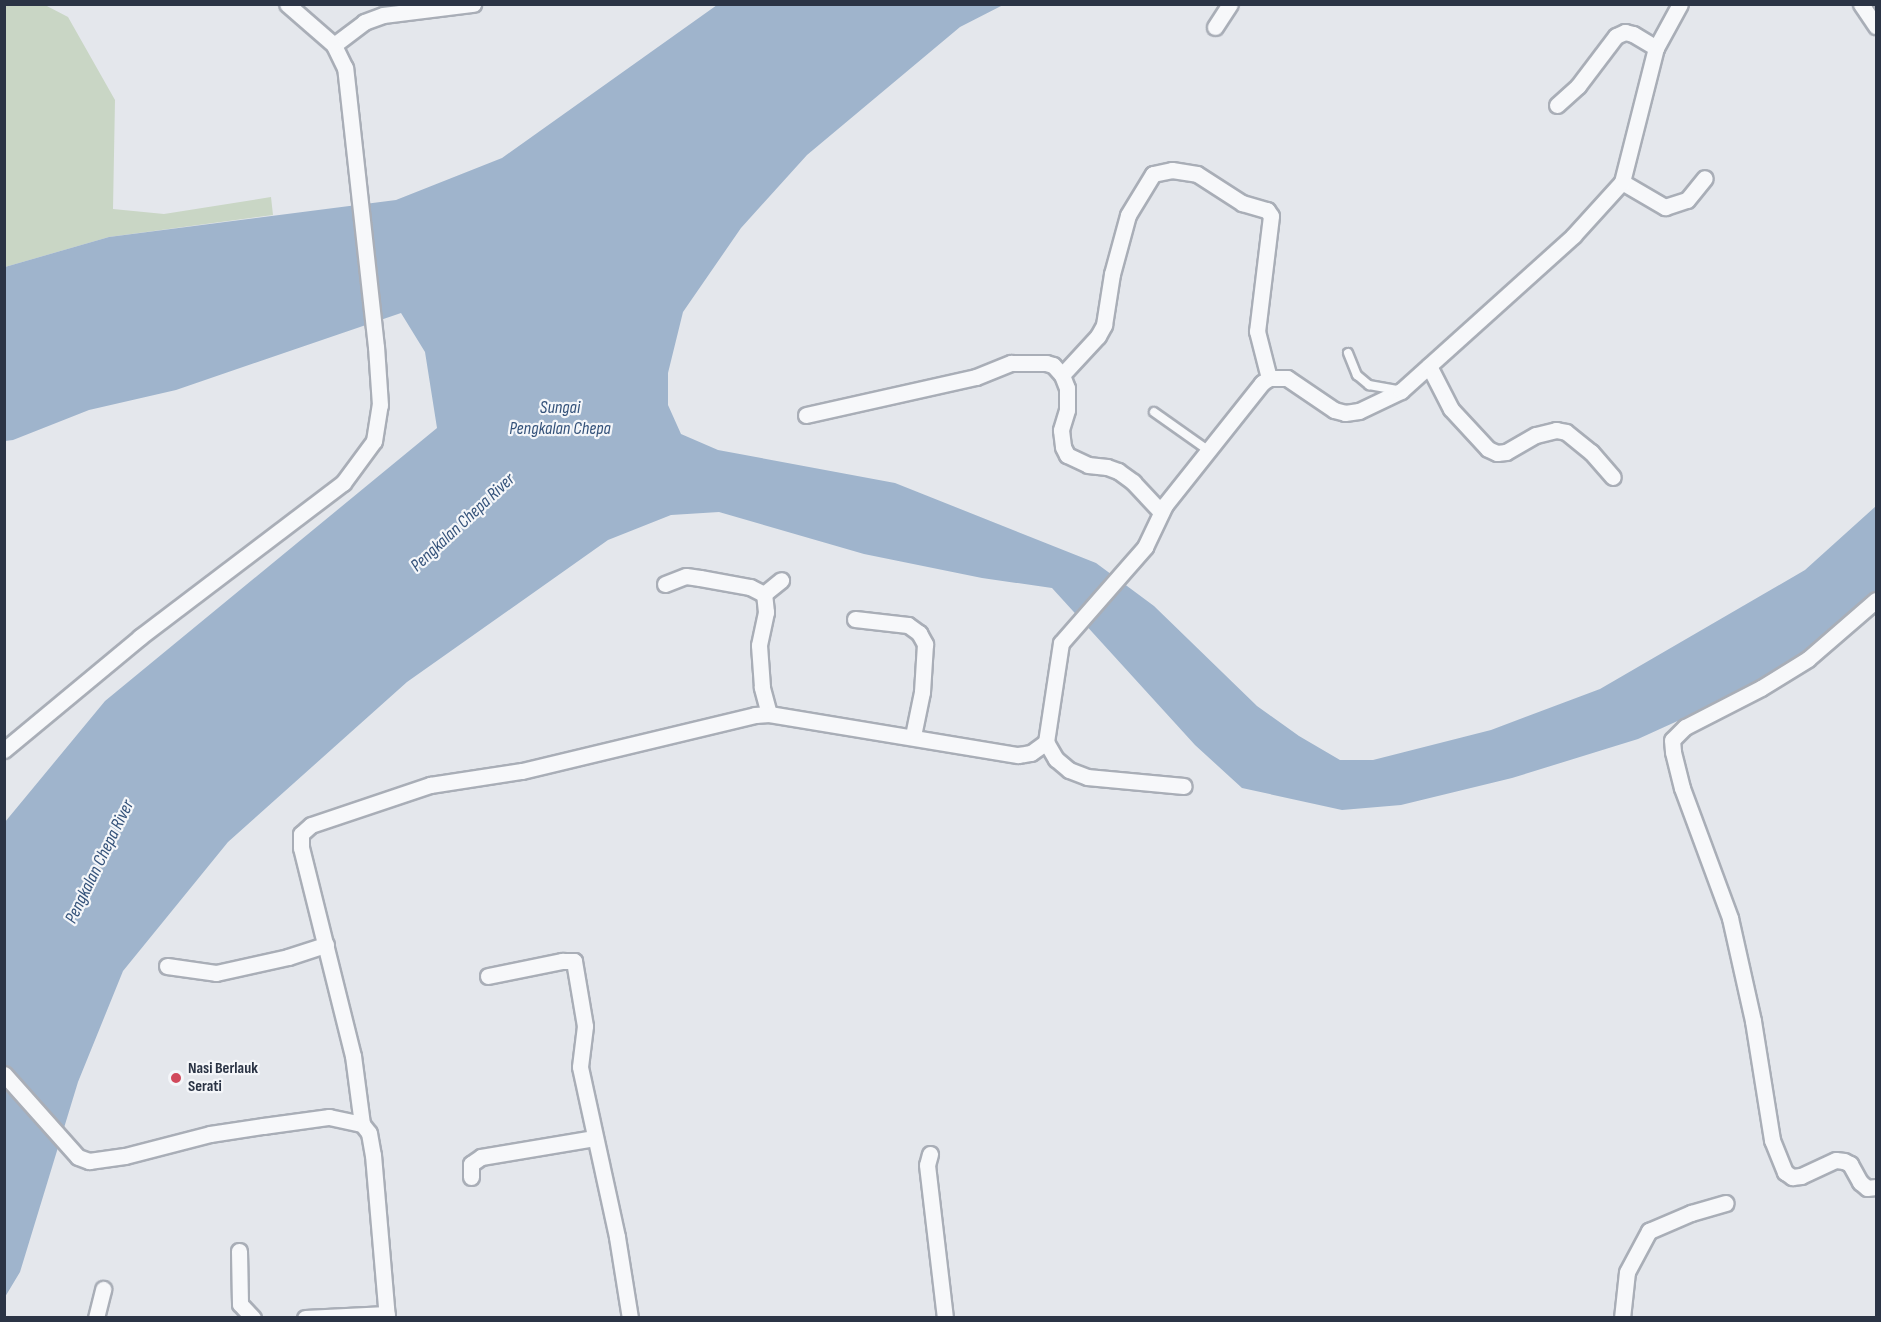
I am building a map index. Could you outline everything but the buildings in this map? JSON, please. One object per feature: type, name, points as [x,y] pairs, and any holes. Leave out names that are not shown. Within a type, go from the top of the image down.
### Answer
[{"type":"street","points":[[4,750],[140,637],[343,483],[365,457],[374,441],[380,405],[376,347],[345,68],[334,45],[287,4]]},
{"type":"street","points":[[334,45],[364,22],[383,15],[473,4]]},
{"type":"street","points":[[1215,27],[1230,4]]},
{"type":"street","points":[[1184,786],[1087,777],[1068,770],[1056,759],[1046,742],[1061,643],[1145,547],[1161,512],[1262,383],[1269,378],[1287,378],[1334,410],[1345,413],[1359,411],[1401,391],[1573,236],[1622,182],[1656,48],[1680,4]]},
{"type":"street","points":[[1861,4],[1876,26]]},
{"type":"street","points":[[1557,105],[1578,86],[1616,36],[1625,32],[1633,34],[1656,48]]},
{"type":"street","points":[[1062,375],[1098,336],[1104,325],[1112,274],[1128,215],[1146,181],[1162,170],[1172,170],[1197,174],[1242,203],[1267,210],[1271,216],[1273,224],[1257,331],[1269,378]]},
{"type":"street","points":[[1622,182],[1665,207],[1687,200],[1705,177]]},
{"type":"street","points":[[806,415],[976,377],[1011,363],[1046,363],[1053,365],[1062,375],[1067,388],[1067,410],[1061,430],[1062,447],[1067,455],[1088,465],[1107,466],[1118,471],[1133,482],[1161,512]]},
{"type":"street","points":[[1429,366],[1451,409],[1488,449],[1497,453],[1506,452],[1536,435],[1556,430],[1566,432],[1591,452],[1613,477]]},
{"type":"street","points":[[665,584],[686,576],[750,587],[764,594]]},
{"type":"street","points":[[764,594],[781,580]]},
{"type":"street","points":[[764,594],[766,612],[759,645],[759,663],[769,714]]},
{"type":"street","points":[[1876,600],[1808,659],[1761,688],[1685,727],[1672,740],[1672,752],[1682,788],[1730,918],[1753,1021],[1772,1140],[1785,1172],[1792,1177],[1801,1176],[1836,1160],[1844,1161],[1850,1164],[1860,1182],[1867,1188],[1876,1187]]},
{"type":"street","points":[[855,619],[908,625],[919,633],[925,644],[922,692],[913,736]]},
{"type":"street","points":[[305,1317],[387,1316],[373,1155],[369,1133],[362,1124],[353,1056],[301,848],[301,834],[311,825],[430,785],[522,771],[755,715],[769,714],[1018,755],[1031,753],[1046,742]]},
{"type":"street","points":[[167,966],[216,973],[288,957],[326,945]]},
{"type":"street","points":[[488,976],[562,961],[574,961],[585,1026],[580,1067],[617,1237],[630,1317]]},
{"type":"street","points":[[4,1074],[78,1157],[89,1161],[103,1160],[210,1134],[329,1118],[362,1124]]},
{"type":"street","points":[[471,1178],[471,1164],[481,1156],[594,1138]]},
{"type":"street","points":[[930,1154],[927,1165],[945,1317]]},
{"type":"street","points":[[1622,1317],[1627,1272],[1649,1231],[1691,1213],[1726,1203]]},
{"type":"street","points":[[239,1251],[240,1304],[254,1317]]},
{"type":"street","points":[[96,1317],[103,1289]]},
{"type":"lane","points":[[1348,353],[1357,375],[1369,385],[1401,391]]},
{"type":"lane","points":[[1154,412],[1209,451]]},
{"type":"green space","points":[[5,5],[45,5],[68,17],[115,100],[113,209],[164,214],[271,197],[273,215],[109,237],[5,267]]},
{"type":"water","points":[[717,5],[1003,5],[960,27],[807,155],[741,228],[683,312],[668,373],[668,405],[681,434],[718,450],[895,483],[1096,563],[1154,606],[1257,706],[1299,736],[1340,760],[1373,760],[1491,730],[1600,689],[1805,570],[1876,506],[1876,590],[1850,618],[1761,683],[1638,739],[1512,778],[1401,805],[1342,810],[1242,788],[1195,745],[1052,588],[982,578],[864,554],[719,512],[671,515],[608,540],[407,682],[228,842],[123,971],[78,1082],[20,1272],[5,1297],[5,822],[105,701],[437,428],[425,352],[401,313],[176,390],[89,410],[13,440],[5,441],[5,267],[109,237],[396,200],[502,158]]},
{"type":"place","name":"Nasi Berlauk Serati","points":[[176,1078]]},
{"type":"water label","name":"Sungai Pengkalan Chepa","points":[[560,419]]},
{"type":"water label","name":"Pengkalan Chepa River","points":[[463,523]]},
{"type":"water label","name":"Pengkalan Chepa River","points":[[100,862]]}]
